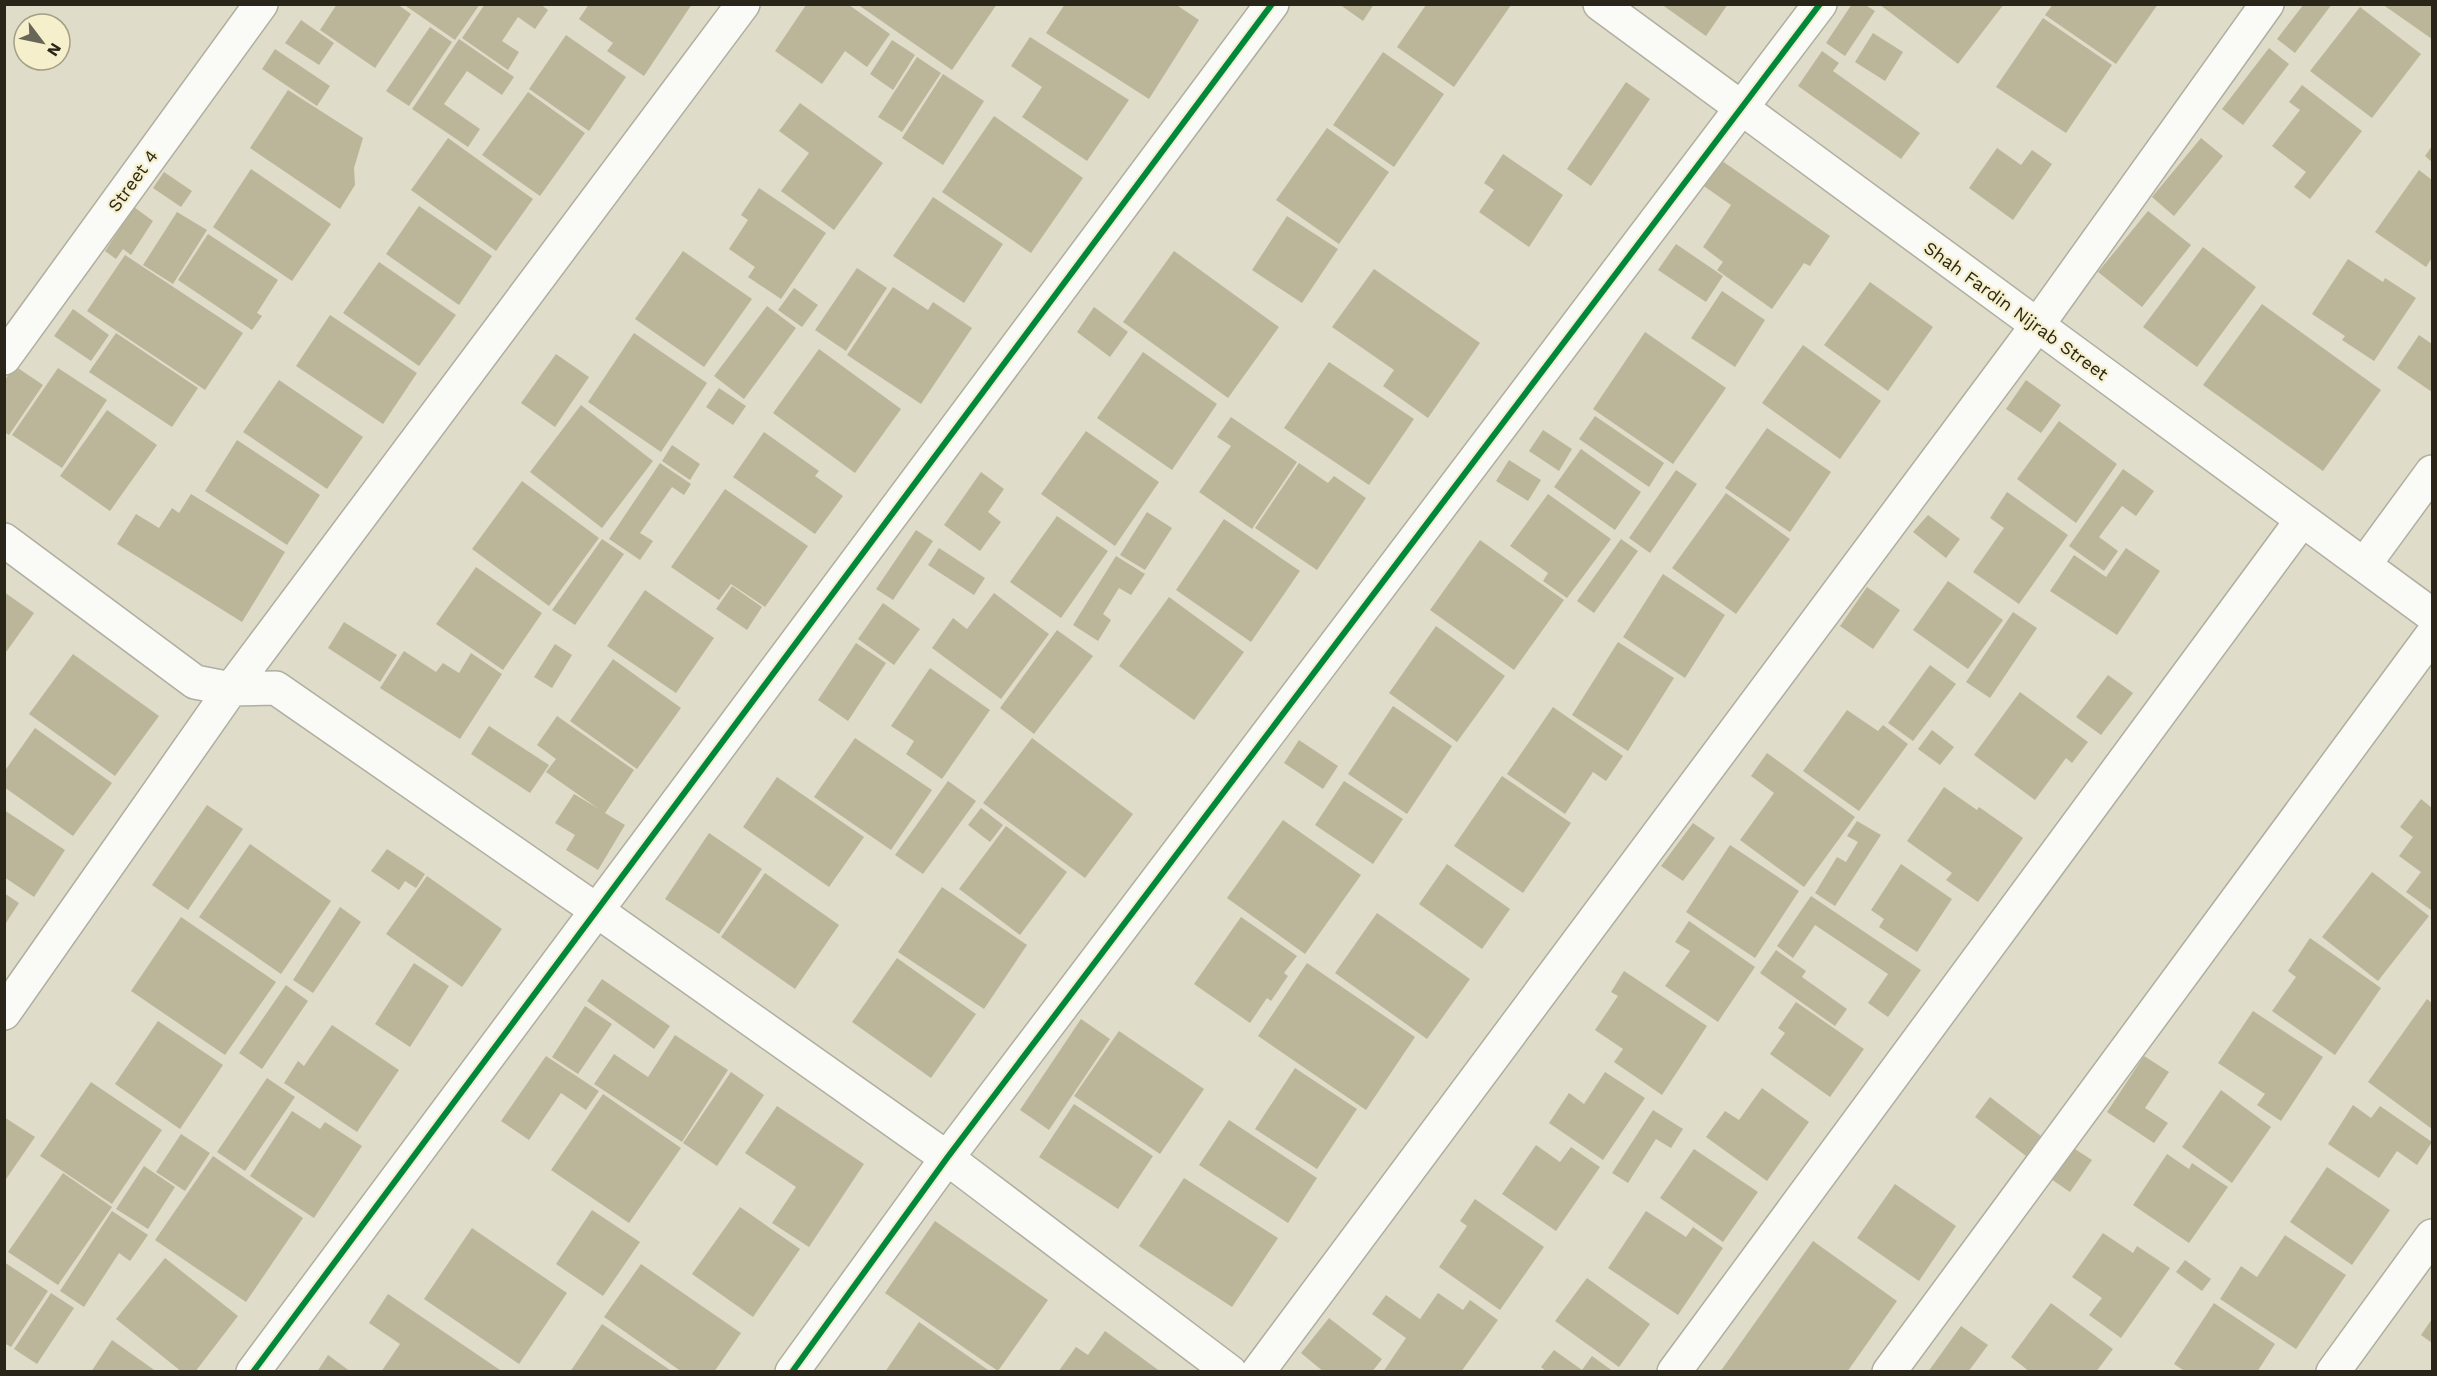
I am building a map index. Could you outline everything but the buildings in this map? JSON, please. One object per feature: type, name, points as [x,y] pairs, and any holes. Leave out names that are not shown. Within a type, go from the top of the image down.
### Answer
[{"type":"street","name":"Street 4","points":[[4,358],[261,4]]},
{"type":"street","points":[[4,1013],[231,690],[743,4]]},
{"type":"street","points":[[253,1371],[1272,4]]},
{"type":"street","name":"Shah Fardin Nijrab Street","points":[[1600,4],[2036,327],[2433,615]]},
{"type":"street","points":[[792,1371],[947,1158],[1820,4]]},
{"type":"street","points":[[1258,1371],[2036,327],[2266,4]]},
{"type":"street","points":[[2364,565],[2433,472]]},
{"type":"street","points":[[1674,1371],[2302,520]]},
{"type":"street","points":[[4,540],[195,682],[231,690],[276,688],[947,1158],[1230,1371]]},
{"type":"street","points":[[1889,1371],[2433,635]]},
{"type":"street","points":[[2333,1371],[2433,1236]]},
{"type":"cycle path","points":[[253,1372],[1272,4]]},
{"type":"cycle path","points":[[792,1372],[947,1158],[1820,4]]}]
